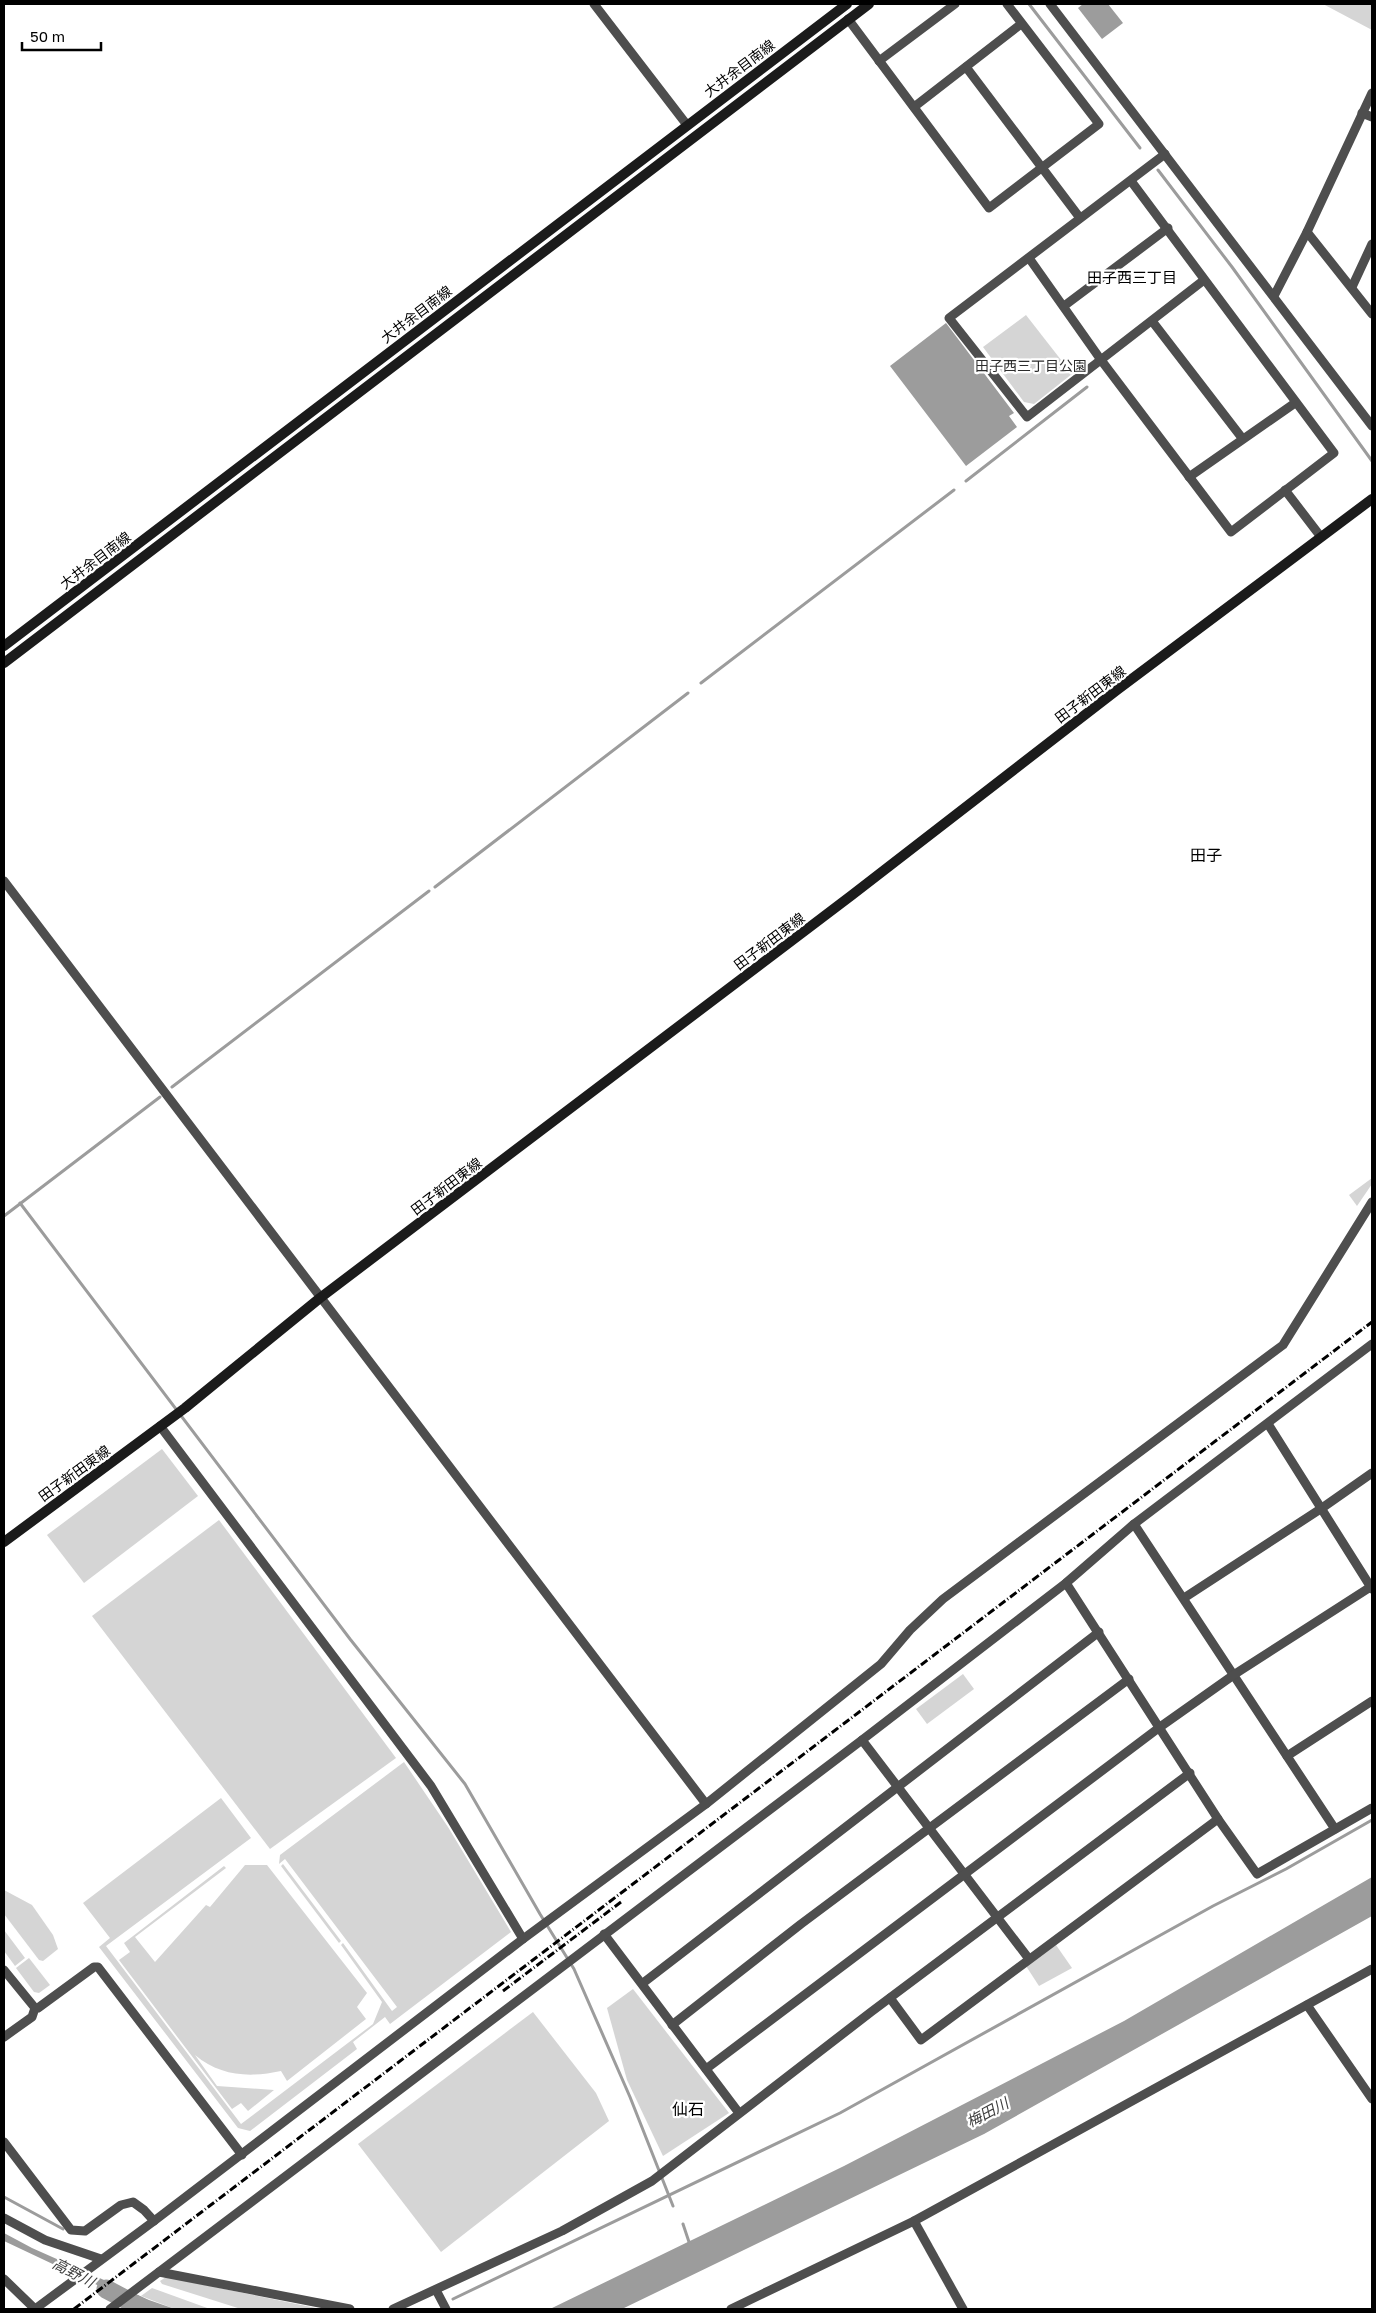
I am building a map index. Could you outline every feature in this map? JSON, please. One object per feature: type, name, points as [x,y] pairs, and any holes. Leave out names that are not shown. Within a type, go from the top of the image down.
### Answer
[{"type":"street","points":[[594,4],[687,125]]},
{"type":"street","points":[[4,662],[869,4]]},
{"type":"street","points":[[879,61],[955,4]]},
{"type":"street","points":[[848,20],[989,208],[1099,124],[1007,4]]},
{"type":"street","points":[[1050,4],[1372,426]]},
{"type":"street","name":"大井余目南線","points":[[4,646],[687,125],[840,5]]},
{"type":"street","points":[[914,107],[1021,24]]},
{"type":"street","points":[[966,67],[1080,218]]},
{"type":"street","points":[[1274,296],[1307,232],[1372,92]]},
{"type":"street","points":[[1362,113],[1372,118]]},
{"type":"street","points":[[1165,154],[949,318],[1027,418],[1204,280]]},
{"type":"street","points":[[1029,258],[1102,360],[1231,532],[1334,453],[1204,280],[1168,228],[1130,181]]},
{"type":"street","points":[[1064,306],[1168,228]]},
{"type":"street","points":[[1307,232],[1372,314]]},
{"type":"street","points":[[1352,287],[1372,244]]},
{"type":"street","points":[[1152,321],[1242,438]]},
{"type":"street","points":[[1189,477],[1242,438],[1295,403]]},
{"type":"street","points":[[1286,490],[1321,537]]},
{"type":"street","name":"田子新田東線","points":[[4,1542],[185,1408],[320,1298],[1372,499]]},
{"type":"street","points":[[4,881],[706,1804]]},
{"type":"street","points":[[4,2279],[35,2309],[100,2259],[154,2222],[523,1939],[706,1804],[881,1664],[910,1630],[943,1599],[1283,1345],[1372,1202]]},
{"type":"street","points":[[110,2309],[862,1740],[1066,1583],[1134,1524],[1372,1344]]},
{"type":"street","points":[[706,2069],[1160,1727],[1235,1674],[1372,1588],[1268,1424]]},
{"type":"street","points":[[160,1426],[431,1786],[523,1939]]},
{"type":"street","points":[[1184,1598],[1372,1473]]},
{"type":"street","points":[[1134,1524],[1235,1674],[1335,1829]]},
{"type":"street","points":[[1066,1583],[1218,1819],[1256,1874],[1372,1808]]},
{"type":"street","points":[[642,1983],[1099,1632]]},
{"type":"street","points":[[672,2025],[1129,1679]]},
{"type":"street","points":[[1287,1756],[1372,1701]]},
{"type":"street","points":[[862,1740],[1029,1959]]},
{"type":"street","points":[[393,2309],[562,2231],[652,2181],[739,2112],[1190,1773]]},
{"type":"street","points":[[890,1998],[921,2040],[1218,1819]]},
{"type":"street","points":[[604,1934],[739,2112]]},
{"type":"street","points":[[35,2008],[38,2008],[94,1966],[98,1967],[242,2155]]},
{"type":"street","points":[[731,2309],[914,2221],[1372,1969]]},
{"type":"street","points":[[4,1970],[35,2008]]},
{"type":"street","points":[[1306,2005],[1372,2099]]},
{"type":"street","points":[[4,2037],[32,2017],[35,2008]]},
{"type":"street","points":[[4,2142],[71,2230],[85,2231],[121,2205],[133,2202],[144,2210],[154,2222]]},
{"type":"street","points":[[4,2218],[45,2240],[100,2259]]},
{"type":"street","points":[[914,2221],[962,2309]]},
{"type":"street","points":[[159,2272],[350,2309]]},
{"type":"street","points":[[436,2290],[446,2309]]},
{"type":"green space","points":[[1323,4],[1372,4],[1372,30]]},
{"type":"green space","name":"田子西三丁目公園","points":[[1026,315],[1072,374],[1034,404],[1024,402],[983,347]]},
{"type":"green space","points":[[1372,1178],[1372,1184],[1357,1206],[1349,1195]]},
{"type":"green space","points":[[162,1449],[198,1496],[84,1583],[47,1535]]},
{"type":"green space","points":[[219,1520],[396,1758],[270,1849],[92,1616]]},
{"type":"green space","points":[[963,1674],[974,1689],[927,1724],[916,1709]]},
{"type":"green space","points":[[404,1762],[448,1827],[511,1932],[390,2024],[385,2017],[353,2042],[357,2049],[250,2131],[238,2128],[99,1947],[110,1938],[83,1903],[221,1798],[251,1838],[106,1946],[241,2124],[373,2024],[382,2002],[341,1945],[343,1943],[392,2011],[397,2007],[285,1859],[279,1864],[280,1855]]},
{"type":"green space","points":[[283,1864],[341,1941],[339,1943],[281,1866]]},
{"type":"green space","points":[[245,1865],[267,1865],[367,1993],[357,2007],[366,2019],[287,2081],[281,2071],[246,2075],[235,2074],[214,2067],[195,2055],[217,2086],[274,2090],[248,2111],[241,2103],[232,2109],[119,1960],[130,1952],[124,1943],[224,1866],[226,1868],[135,1937],[155,1962],[206,1905],[210,1907]]},
{"type":"green space","points":[[4,1890],[32,1905],[53,1935],[58,1949],[43,1961],[39,1960],[4,1914]]},
{"type":"green space","points":[[4,1930],[25,1958],[15,1966],[4,1951]]},
{"type":"green space","points":[[1056,1945],[1072,1968],[1039,1986],[1026,1966]]},
{"type":"green space","points":[[29,1958],[50,1985],[39,1993],[34,1992],[16,1968]]},
{"type":"green space","points":[[633,1989],[729,2113],[663,2156],[627,2080],[607,2008]]},
{"type":"green space","points":[[533,2012],[596,2093],[609,2121],[441,2252],[358,2144]]},
{"type":"green space","points":[[166,2277],[321,2309],[241,2309],[162,2284],[160,2281]]},
{"type":"green space","points":[[152,2288],[210,2309],[175,2309],[141,2296]]},
{"type":"water","points":[[1083,4],[1108,4],[1123,23],[1102,39],[1078,8]]},
{"type":"water","points":[[946,323],[1014,413],[1009,416],[1017,427],[966,466],[890,366]]},
{"type":"water","name":"梅田川","points":[[1372,1877],[1372,1916],[984,2134],[622,2309],[550,2309],[844,2166],[1124,2021]]},
{"type":"water","points":[[4,2233],[32,2248],[149,2300],[175,2309],[148,2309],[4,2241]]},
{"type":"waterway","points":[[1029,4],[1140,148]]},
{"type":"waterway","points":[[1158,170],[1232,267],[1372,461]]},
{"type":"waterway","points":[[966,481],[1087,387]]},
{"type":"waterway","points":[[701,683],[954,490]]},
{"type":"waterway","points":[[435,887],[688,693]]},
{"type":"waterway","points":[[172,1087],[429,891]]},
{"type":"waterway","points":[[4,1216],[160,1097]]},
{"type":"waterway","points":[[20,1203],[350,1639],[465,1784],[574,1969],[630,2097],[673,2206]]},
{"type":"waterway","points":[[453,2299],[840,2113],[1372,1820]]},
{"type":"waterway","points":[[4,2197],[63,2229]]},
{"type":"waterway","points":[[683,2224],[690,2245]]},
{"type":"waterway","name":"高野川","points":[[106,2289],[144,2309]]},
{"type":"railway","points":[[74,2309],[1372,1322]]},
{"type":"railway","points":[[503,1991],[621,1902]]},
{"type":"district","name":"田子西三丁目","points":[[1132,277]]},
{"type":"district","name":"田子","points":[[1206,855]]},
{"type":"district","name":"仙石","points":[[688,2109]]}]
